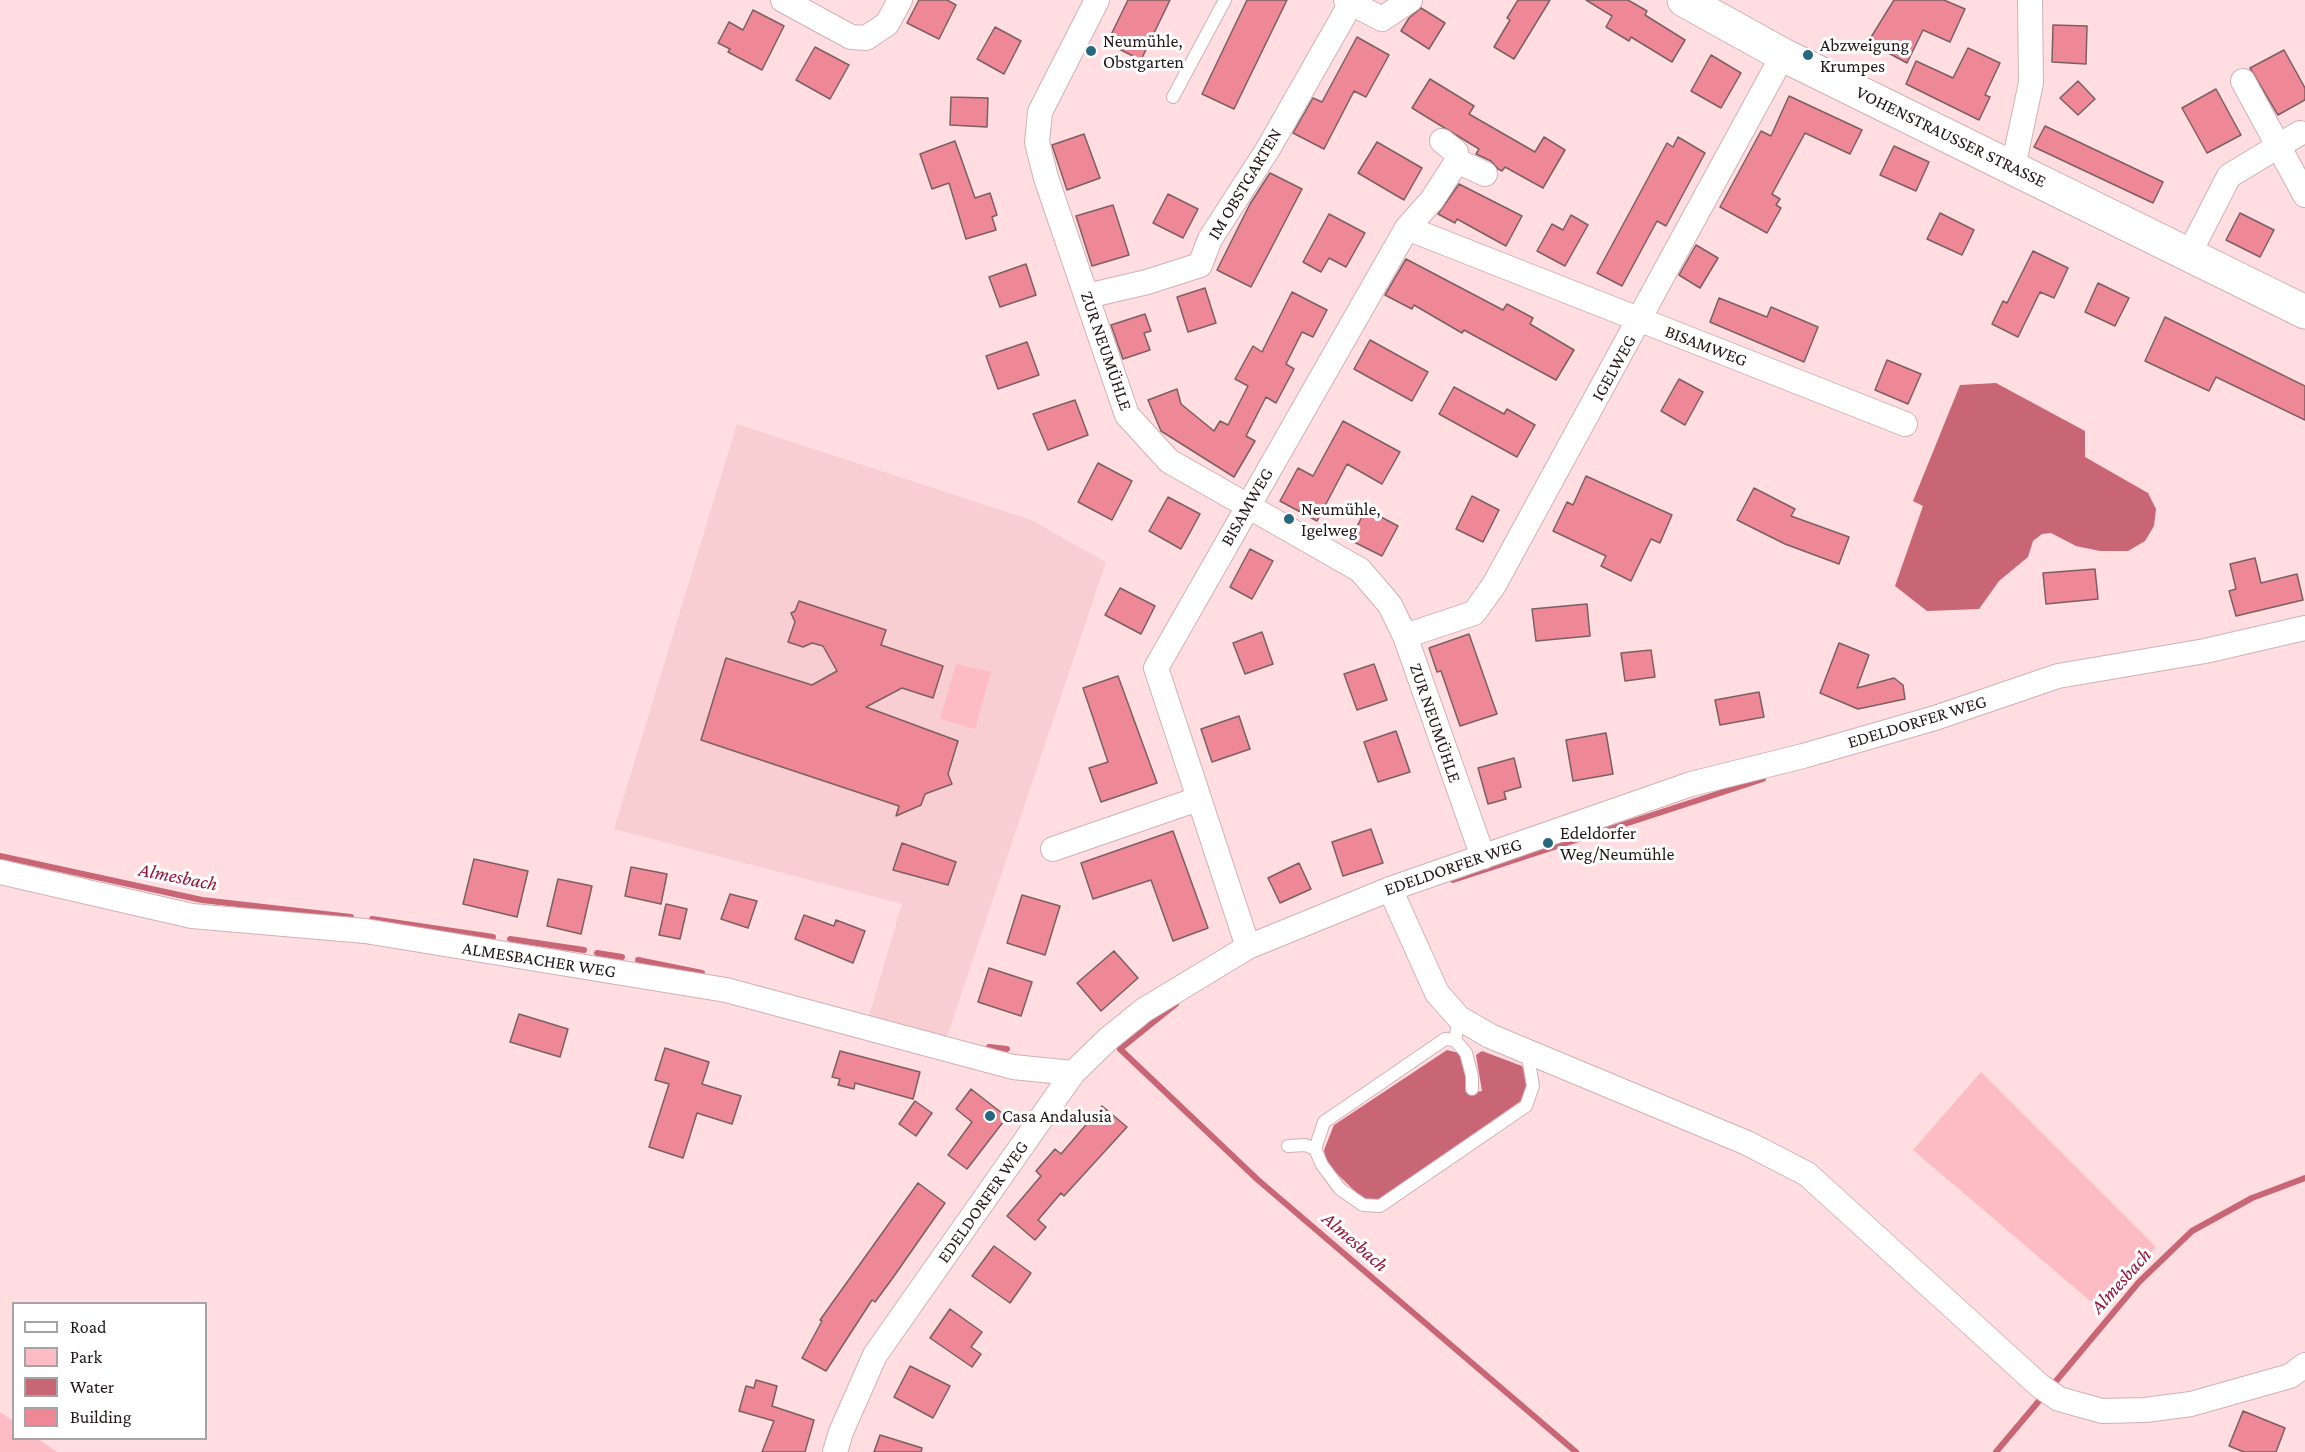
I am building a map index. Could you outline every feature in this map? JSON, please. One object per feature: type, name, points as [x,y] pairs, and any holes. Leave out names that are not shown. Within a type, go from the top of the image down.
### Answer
[{"type":"main road","name":"VOHENSTRAUSSER STRASSE","points":[[1684,0],[1783,56],[2305,312]]},
{"type":"street","points":[[783,0],[851,37],[866,38],[887,24],[900,0]]},
{"type":"street","name":"ZUR NEUMÜHLE","points":[[1097,0],[1040,112],[1037,142],[1046,178],[1127,415],[1169,461],[1360,570],[1390,605],[1405,636],[1483,857]]},
{"type":"street","name":"IM OBSTGARTEN","points":[[1087,296],[1148,282],[1200,265],[1210,239],[1268,149],[1348,1],[1382,19],[1410,0]]},
{"type":"street","points":[[2013,167],[2031,83],[2026,2]]},
{"type":"street","name":"IGELWEG","points":[[1405,636],[1474,613],[1494,585],[1783,56]]},
{"type":"street","points":[[2243,81],[2305,195]]},
{"type":"street","points":[[2188,254],[2229,176],[2300,133]]},
{"type":"street","points":[[1442,141],[1456,152],[1457,160],[1485,174]]},
{"type":"street","name":"BISAMWEG","points":[[1248,947],[1156,668],[1407,228],[1432,200],[1457,160]]},
{"type":"street","name":"BISAMWEG","points":[[1407,228],[1905,424]]},
{"type":"street","name":"EDELDORFER WEG","points":[[835,1452],[841,1432],[875,1355],[1073,1073],[1107,1039],[1144,1010],[1248,947],[1390,889],[1691,784],[1803,756],[1935,718],[2058,676],[2205,651],[2305,628]]},
{"type":"street","points":[[1053,849],[1198,799]]},
{"type":"street","name":"ALMESBACHER WEG","points":[[0,872],[192,916],[365,932],[726,990],[1013,1067],[1073,1073]]},
{"type":"street","points":[[1390,889],[1437,993],[1457,1029],[1490,1036],[1527,1051],[1747,1143],[1807,1174],[2050,1392],[2102,1411],[2145,1410],[2191,1404],[2290,1376],[2305,1365]]},
{"type":"lane","points":[[1173,97],[1225,0]]},
{"type":"lane","points":[[1314,1149],[1324,1122],[1457,1029],[1472,1076],[1472,1089]]},
{"type":"lane","points":[[1288,1146],[1305,1145],[1314,1149],[1322,1165],[1340,1189],[1363,1205],[1380,1206],[1526,1106],[1533,1086],[1527,1051]]},
{"type":"shaded area","points":[[737,424],[1031,520],[1106,562],[945,1042],[868,1019],[902,904],[614,829]]},
{"type":"green space","points":[[956,664],[991,672],[975,729],[940,719]]},
{"type":"green space","points":[[1981,1072],[2156,1247],[2102,1311],[1913,1150]]},
{"type":"green space","points":[[0,1412],[12,1420],[12,1440],[39,1440],[57,1452],[0,1452]]},
{"type":"water","points":[[1996,383],[2085,431],[2085,457],[2148,493],[2156,509],[2154,526],[2145,541],[2128,551],[2100,551],[2076,546],[2051,533],[2042,534],[2033,541],[2028,557],[1999,581],[1979,609],[1927,611],[1895,586],[1923,506],[1913,501],[1960,385]]},
{"type":"water","points":[[1447,1050],[1459,1053],[1470,1093],[1482,1091],[1476,1055],[1482,1051],[1522,1066],[1528,1084],[1522,1100],[1379,1200],[1363,1199],[1327,1164],[1324,1150],[1334,1125]]},
{"type":"building","points":[[919,0],[947,0],[956,5],[939,39],[907,23]]},
{"type":"building","points":[[1128,0],[1170,0],[1141,60],[1107,43]]},
{"type":"building","points":[[1247,0],[1287,0],[1234,109],[1202,94]]},
{"type":"building","points":[[1518,0],[1550,0],[1514,59],[1494,47],[1510,20],[1507,18]]},
{"type":"building","points":[[1586,0],[1628,0],[1647,11],[1645,15],[1685,40],[1672,62],[1631,37],[1629,41],[1606,27],[1612,16]]},
{"type":"building","points":[[1894,0],[1944,0],[1965,9],[1950,42],[1923,30],[1907,63],[1868,42]]},
{"type":"building","points":[[1421,8],[1445,23],[1429,49],[1401,31],[1409,18]]},
{"type":"building","points":[[753,10],[784,26],[762,70],[728,52],[730,49],[718,43],[729,22],[743,30]]},
{"type":"building","points":[[2053,25],[2087,26],[2086,64],[2052,62]]},
{"type":"building","points":[[995,27],[1021,41],[1004,74],[977,59]]},
{"type":"building","points":[[1357,37],[1389,55],[1366,97],[1354,91],[1324,149],[1293,133],[1313,98],[1322,102]]},
{"type":"building","points":[[815,47],[849,65],[830,99],[796,80]]},
{"type":"building","points":[[1968,48],[2000,63],[1985,95],[1990,97],[1979,120],[1906,84],[1916,61],[1953,78]]},
{"type":"building","points":[[2284,50],[2305,88],[2305,100],[2278,115],[2250,68]]},
{"type":"building","points":[[1711,55],[1741,73],[1721,108],[1691,91]]},
{"type":"building","points":[[1430,79],[1474,106],[1469,114],[1535,152],[1544,137],[1565,150],[1543,188],[1505,167],[1502,171],[1498,169],[1491,161],[1476,154],[1479,149],[1412,108]]},
{"type":"building","points":[[2078,81],[2095,99],[2078,115],[2060,98]]},
{"type":"building","points":[[2216,89],[2241,135],[2207,153],[2182,108]]},
{"type":"building","points":[[1789,96],[1862,130],[1850,154],[1805,133],[1772,194],[1780,199],[1776,205],[1781,208],[1767,233],[1720,207],[1761,131],[1771,136]]},
{"type":"building","points":[[951,97],[988,98],[987,127],[950,125]]},
{"type":"building","points":[[2045,126],[2163,182],[2153,203],[2034,147]]},
{"type":"building","points":[[1084,134],[1100,178],[1067,190],[1052,145]]},
{"type":"building","points":[[1678,137],[1705,153],[1666,226],[1657,221],[1622,286],[1597,273],[1667,143],[1673,147]]},
{"type":"building","points":[[955,141],[975,198],[990,193],[997,215],[992,217],[996,230],[966,239],[949,183],[932,189],[920,154]]},
{"type":"building","points":[[1377,142],[1422,168],[1404,200],[1358,173]]},
{"type":"building","points":[[1894,146],[1929,162],[1916,191],[1880,175]]},
{"type":"building","points":[[1270,173],[1302,189],[1251,287],[1217,270],[1250,204]]},
{"type":"building","points":[[1459,184],[1522,216],[1506,246],[1457,219],[1455,223],[1438,214]]},
{"type":"building","points":[[1168,194],[1198,209],[1183,238],[1153,223]]},
{"type":"building","points":[[1113,205],[1129,255],[1092,266],[1076,216]]},
{"type":"building","points":[[1940,213],[1974,230],[1962,255],[1927,239]]},
{"type":"building","points":[[2240,213],[2274,230],[2260,257],[2226,240]]},
{"type":"building","points":[[1329,214],[1365,233],[1346,267],[1329,258],[1321,272],[1303,262]]},
{"type":"building","points":[[1571,215],[1588,225],[1565,266],[1537,251],[1552,224],[1563,230]]},
{"type":"building","points":[[1696,245],[1718,258],[1700,288],[1679,275]]},
{"type":"building","points":[[2033,251],[2068,268],[2054,298],[2040,292],[2018,337],[1992,324],[2003,301],[2007,303]]},
{"type":"building","points":[[1406,259],[1503,310],[1507,304],[1533,318],[1530,324],[1574,350],[1556,380],[1464,330],[1462,333],[1414,305],[1412,309],[1385,295]]},
{"type":"building","points":[[1026,264],[1036,295],[1000,307],[989,277]]},
{"type":"building","points":[[2098,283],[2129,298],[2115,326],[2085,312]]},
{"type":"building","points":[[1205,288],[1216,323],[1188,332],[1177,297]]},
{"type":"building","points":[[1292,292],[1327,310],[1313,337],[1302,332],[1286,364],[1294,369],[1276,403],[1266,397],[1246,436],[1255,441],[1234,477],[1161,431],[1148,400],[1177,389],[1181,404],[1214,431],[1220,421],[1228,425],[1248,386],[1235,379],[1253,346],[1262,352]]},
{"type":"building","points":[[1719,298],[1767,317],[1771,307],[1818,327],[1804,362],[1710,322]]},
{"type":"building","points":[[1145,314],[1151,331],[1144,333],[1150,350],[1123,359],[1111,325]]},
{"type":"building","points":[[2165,317],[2305,386],[2305,420],[2216,377],[2209,391],[2145,361]]},
{"type":"building","points":[[1370,340],[1428,372],[1412,401],[1354,369]]},
{"type":"building","points":[[1027,342],[1039,375],[998,389],[986,356]]},
{"type":"building","points":[[1887,360],[1921,374],[1908,404],[1875,390]]},
{"type":"building","points":[[1679,379],[1703,392],[1685,425],[1661,411]]},
{"type":"building","points":[[1454,387],[1504,414],[1507,409],[1535,425],[1517,457],[1439,414]]},
{"type":"building","points":[[1075,400],[1088,435],[1048,450],[1033,414]]},
{"type":"building","points":[[1343,421],[1400,452],[1382,484],[1347,464],[1317,521],[1280,501],[1298,468],[1313,476]]},
{"type":"building","points":[[1098,463],[1132,481],[1112,520],[1078,502]]},
{"type":"building","points":[[1586,476],[1672,515],[1660,543],[1651,539],[1631,581],[1601,566],[1606,556],[1553,531],[1567,502],[1573,505]]},
{"type":"building","points":[[1754,488],[1795,509],[1791,516],[1849,537],[1839,564],[1785,544],[1737,520]]},
{"type":"building","points":[[1472,496],[1499,510],[1483,542],[1456,529]]},
{"type":"building","points":[[1168,497],[1200,514],[1181,549],[1149,531]]},
{"type":"building","points":[[1366,509],[1398,526],[1382,556],[1350,540]]},
{"type":"building","points":[[1250,549],[1273,561],[1252,599],[1230,587]]},
{"type":"building","points":[[2255,558],[2261,583],[2297,574],[2303,600],[2236,616],[2229,591],[2236,589],[2230,564]]},
{"type":"building","points":[[2095,569],[2098,599],[2046,604],[2043,573]]},
{"type":"building","points":[[1120,588],[1155,606],[1141,634],[1105,615]]},
{"type":"building","points":[[799,601],[886,630],[881,645],[943,666],[933,698],[902,688],[866,707],[958,741],[948,774],[952,784],[925,794],[921,805],[896,816],[899,806],[701,740],[726,658],[812,685],[837,671],[823,646],[812,643],[803,647],[788,642],[795,622],[791,613],[795,611]]},
{"type":"building","points":[[1587,604],[1590,636],[1536,641],[1532,609]]},
{"type":"building","points":[[1262,632],[1273,664],[1245,674],[1233,643]]},
{"type":"building","points":[[1469,634],[1497,714],[1460,726],[1441,671],[1437,672],[1429,648]]},
{"type":"building","points":[[1839,643],[1869,655],[1857,688],[1894,678],[1903,685],[1905,699],[1858,709],[1820,693]]},
{"type":"building","points":[[1651,650],[1655,677],[1625,681],[1621,653]]},
{"type":"building","points":[[1374,664],[1387,700],[1357,710],[1344,674]]},
{"type":"building","points":[[1118,676],[1157,783],[1101,802],[1089,768],[1108,762],[1083,688]]},
{"type":"building","points":[[1759,692],[1764,717],[1720,725],[1715,700]]},
{"type":"building","points":[[1239,716],[1250,749],[1212,762],[1201,729]]},
{"type":"building","points":[[1396,731],[1410,772],[1378,782],[1364,742]]},
{"type":"building","points":[[1606,733],[1613,774],[1573,781],[1566,740]]},
{"type":"building","points":[[1514,758],[1521,787],[1504,792],[1506,799],[1488,804],[1478,768]]},
{"type":"building","points":[[1371,829],[1383,863],[1343,876],[1332,842]]},
{"type":"building","points":[[1173,831],[1208,928],[1173,941],[1151,880],[1093,899],[1081,863]]},
{"type":"building","points":[[902,843],[956,862],[948,885],[893,870]]},
{"type":"building","points":[[474,859],[528,871],[517,917],[463,904]]},
{"type":"building","points":[[1299,863],[1311,889],[1280,903],[1268,878]]},
{"type":"building","points":[[631,867],[667,874],[661,904],[625,896]]},
{"type":"building","points":[[558,879],[592,886],[581,934],[547,926]]},
{"type":"building","points":[[730,894],[757,901],[748,928],[721,919]]},
{"type":"building","points":[[1022,895],[1060,906],[1045,955],[1007,943]]},
{"type":"building","points":[[666,904],[687,909],[680,939],[659,935]]},
{"type":"building","points":[[804,915],[834,926],[836,920],[865,931],[853,963],[795,939]]},
{"type":"building","points":[[1114,951],[1138,978],[1101,1011],[1077,983]]},
{"type":"building","points":[[989,968],[1032,982],[1021,1016],[978,1002]]},
{"type":"building","points":[[519,1014],[568,1029],[560,1057],[510,1042]]},
{"type":"building","points":[[665,1048],[709,1062],[702,1084],[741,1096],[732,1124],[697,1113],[683,1158],[649,1147],[669,1084],[655,1080]]},
{"type":"building","points":[[840,1051],[920,1072],[913,1099],[855,1083],[854,1089],[838,1085],[840,1079],[832,1077]]},
{"type":"building","points":[[971,1089],[1007,1117],[967,1169],[948,1155],[972,1122],[956,1109]]},
{"type":"building","points":[[915,1101],[932,1113],[916,1136],[899,1124]]},
{"type":"building","points":[[1102,1106],[1127,1127],[1064,1196],[1061,1193],[1038,1220],[1046,1227],[1035,1240],[1007,1216],[1041,1176],[1036,1171],[1055,1149],[1061,1154]]},
{"type":"building","points":[[918,1183],[945,1203],[875,1302],[872,1300],[826,1371],[802,1358],[822,1321],[820,1320]]},
{"type":"building","points":[[994,1246],[1031,1273],[1010,1303],[972,1276]]},
{"type":"building","points":[[950,1309],[982,1332],[971,1347],[981,1354],[972,1367],[930,1338]]},
{"type":"building","points":[[910,1366],[950,1386],[933,1418],[894,1397]]},
{"type":"building","points":[[756,1380],[777,1386],[772,1406],[814,1420],[805,1452],[762,1452],[774,1421],[739,1411],[746,1386],[754,1388]]},
{"type":"building","points":[[2243,1411],[2285,1428],[2276,1452],[2244,1452],[2229,1446]]},
{"type":"building","points":[[880,1435],[922,1448],[921,1452],[874,1452]]},
{"type":"waterway","points":[[1453,880],[1763,779]]},
{"type":"waterway","name":"Almesbach","points":[[0,856],[202,900],[351,917]]},
{"type":"waterway","name":"Almesbach","points":[[372,919],[493,937]]},
{"type":"waterway","name":"Almesbach","points":[[510,939],[584,950]]},
{"type":"waterway","name":"Almesbach","points":[[597,953],[622,957]]},
{"type":"waterway","name":"Almesbach","points":[[638,960],[702,973]]},
{"type":"waterway","name":"Almesbach","points":[[1176,1004],[1120,1049],[1258,1180],[1576,1452]]},
{"type":"waterway","name":"Almesbach","points":[[989,1047],[1007,1049]]},
{"type":"waterway","name":"Almesbach","points":[[2051,1387],[2139,1282],[2192,1231],[2252,1198],[2305,1178]]},
{"type":"waterway","name":"Almesbach","points":[[1996,1452],[2044,1395]]},
{"type":"place","name":"Neumühle, Obstgarten","points":[[1091,51]]},
{"type":"place","name":"Abzweigung Krumpes","points":[[1808,55]]},
{"type":"place","name":"Neumühle, Igelweg","points":[[1289,519]]},
{"type":"place","name":"Edeldorfer Weg/Neumühle","points":[[1548,843]]},
{"type":"place","name":"Casa Andalusia","points":[[990,1116]]}]
